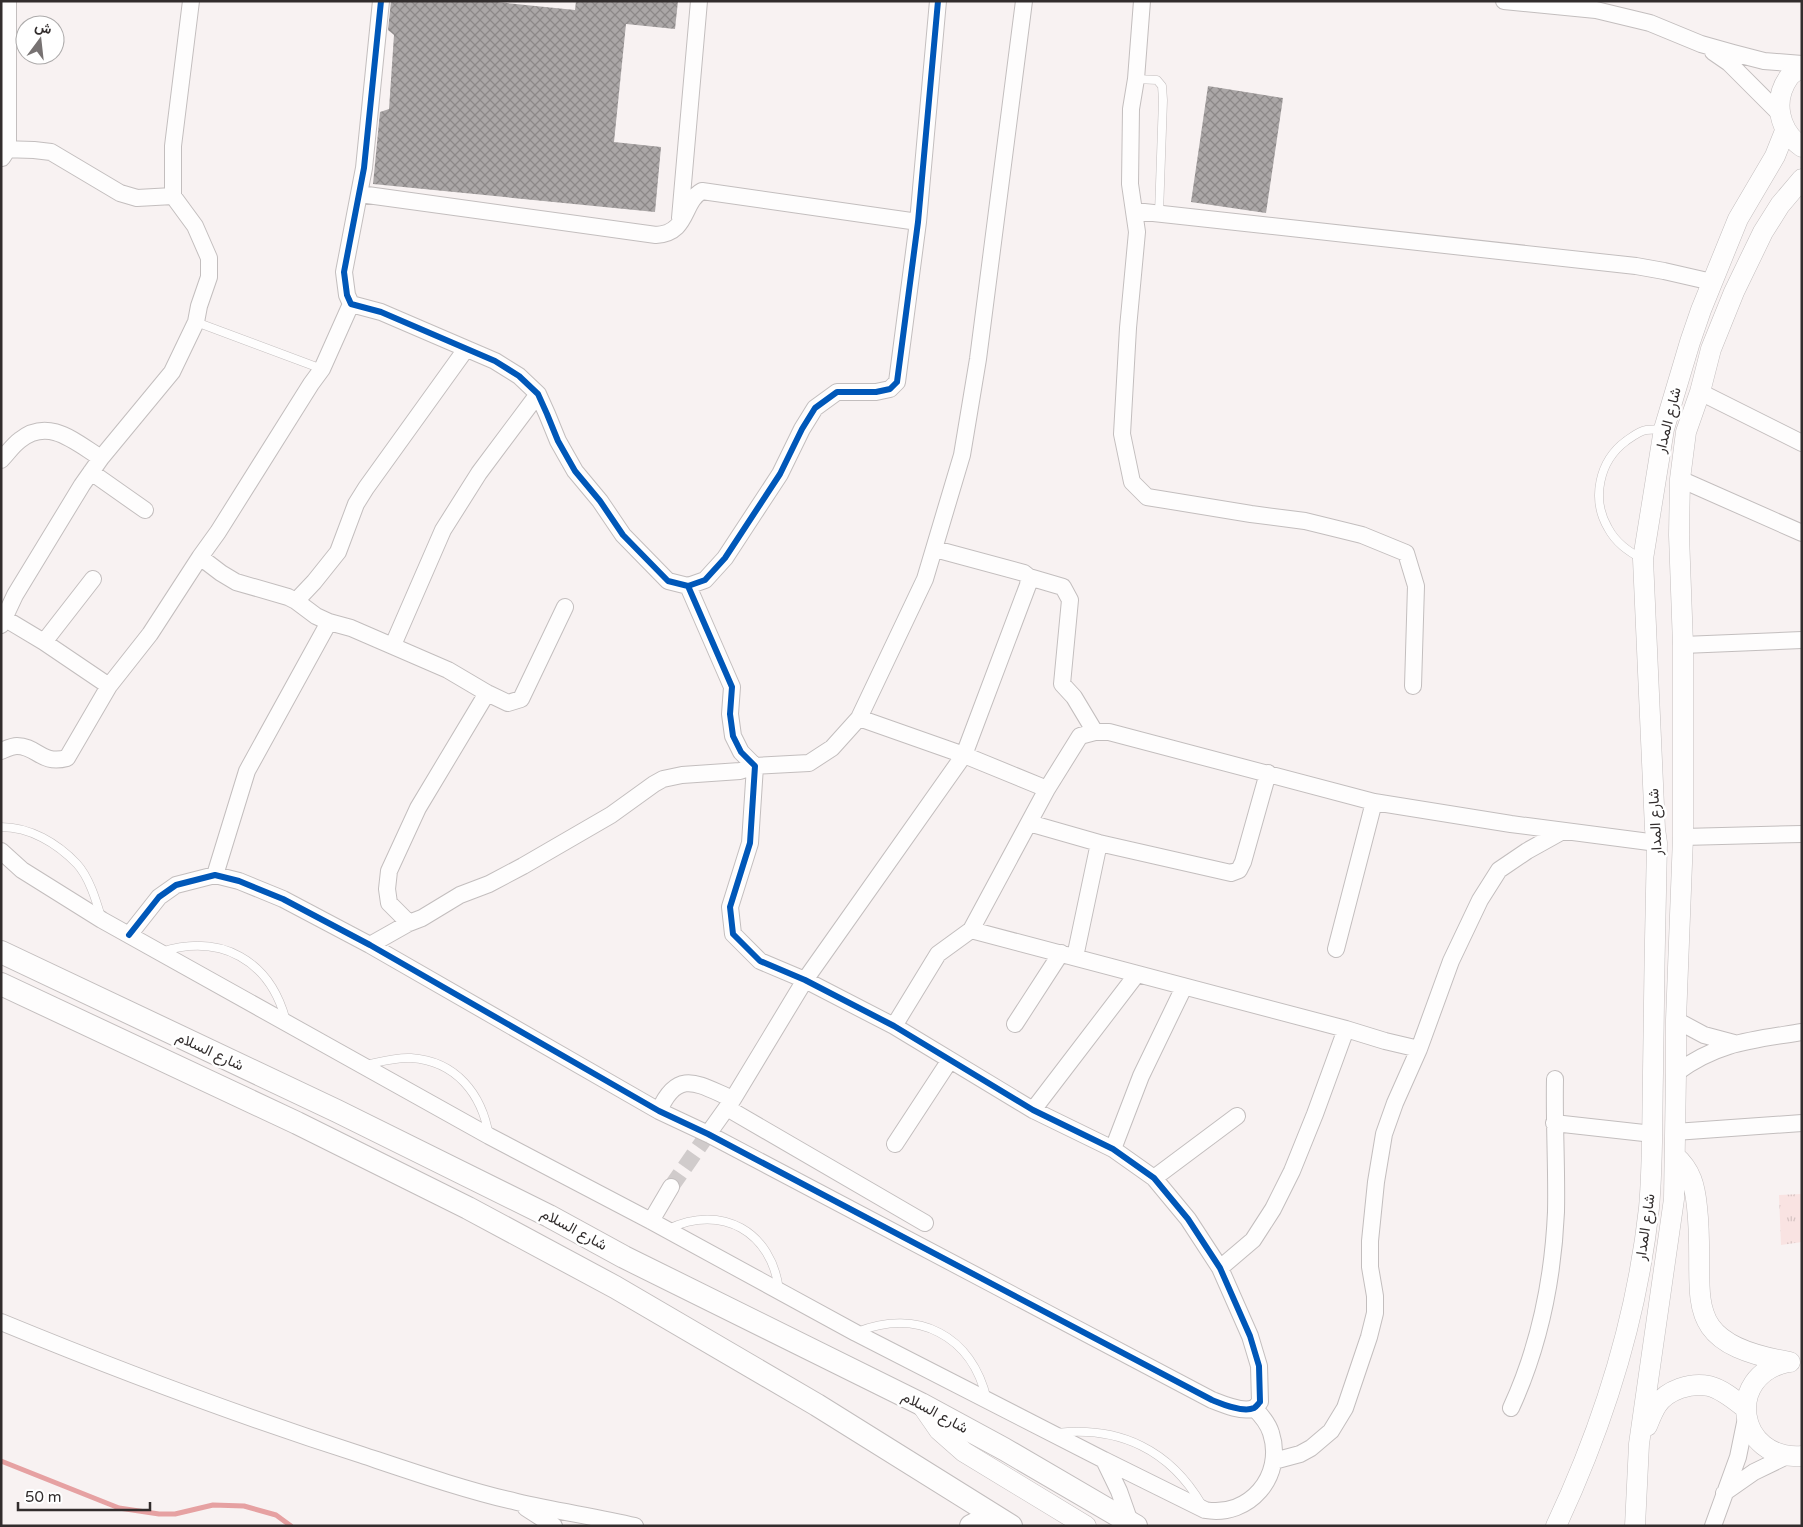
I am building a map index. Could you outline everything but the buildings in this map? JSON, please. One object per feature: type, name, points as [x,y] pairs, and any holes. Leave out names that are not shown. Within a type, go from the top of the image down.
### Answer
[{"type":"main road","name":"شارع السلام","points":[[1,952],[328,1106],[478,1180],[633,1261],[921,1404],[1004,1449],[1133,1524]]},
{"type":"main road","name":"شارع السلام","points":[[1,984],[296,1123],[468,1208],[615,1287],[817,1405],[1012,1526]]},
{"type":"main road","points":[[971,1526],[992,1515]]},
{"type":"street","points":[[8,1],[4,152],[51,152],[120,193],[136,198],[173,196]]},
{"type":"street","points":[[109,686],[44,642],[3,622],[15,595],[91,472],[172,372],[196,322],[208,277],[209,258],[195,226],[173,196],[172,146],[191,1]]},
{"type":"street","points":[[1,751],[15,746],[26,747],[44,758],[56,761],[67,758],[109,686],[150,634],[218,532],[322,369],[351,304],[347,295],[344,272],[364,168],[380,1]]},
{"type":"street","points":[[679,222],[699,1]]},
{"type":"street","points":[[351,304],[381,312],[496,361],[519,376],[538,394],[558,441],[575,470],[624,535],[668,581],[688,586],[705,580],[725,558],[780,474],[802,429],[815,408],[837,392],[890,390],[897,382],[918,222],[938,1]]},
{"type":"street","points":[[370,945],[409,923],[422,918],[460,895],[489,884],[523,866],[611,815],[663,779],[682,775],[740,771],[756,766],[809,763],[832,748],[859,718],[925,579],[962,455],[975,378],[1024,1]]},
{"type":"street","points":[[1142,1],[1136,79],[1131,109],[1130,184],[1137,232],[1128,328],[1122,434],[1132,482],[1147,497],[1305,521],[1362,535],[1406,554],[1416,586],[1413,686]]},
{"type":"street","points":[[1504,1],[1596,10],[1650,23],[1701,44],[1764,61],[1802,66]]},
{"type":"street","points":[[1701,44],[1729,63],[1782,122],[1794,142],[1802,148]]},
{"type":"street","name":"شارع المدار","points":[[1556,1526],[1592,1441],[1622,1346],[1643,1247],[1649,1200],[1653,1134],[1657,843],[1643,559],[1664,429],[1690,342],[1712,282],[1738,219],[1775,156],[1782,122],[1780,93],[1790,76],[1802,66]]},
{"type":"street","name":"شارع المدار","points":[[1635,1526],[1640,1444],[1674,1199],[1676,1020],[1683,837],[1683,645],[1679,535],[1680,479],[1686,432],[1712,349],[1734,292],[1752,254],[1780,205],[1802,179]]},
{"type":"street","points":[[360,194],[656,235],[665,235],[673,230],[688,211],[695,194],[702,190],[918,222]]},
{"type":"street","points":[[1135,211],[1629,265],[1712,282]]},
{"type":"street","points":[[296,601],[338,552],[356,504],[366,488],[466,349]]},
{"type":"street","points":[[1700,392],[1802,443]]},
{"type":"street","points":[[393,646],[443,530],[479,473],[538,394]]},
{"type":"street","points":[[1,460],[19,440],[39,429],[63,434],[101,458]]},
{"type":"street","points":[[91,472],[145,510]]},
{"type":"street","points":[[1680,479],[1802,533]]},
{"type":"street","points":[[935,549],[1024,573],[1029,577],[1063,587],[1070,600],[1062,684],[1074,697],[1095,732]]},
{"type":"street","points":[[200,557],[236,582],[288,597],[316,616],[351,628],[448,670],[508,703],[521,698],[565,607]]},
{"type":"street","points":[[708,1134],[730,1104],[806,980],[964,755],[1029,577]]},
{"type":"street","points":[[44,642],[93,579]]},
{"type":"street","points":[[688,586],[732,687],[730,714],[733,736],[741,752],[756,766]]},
{"type":"street","points":[[215,875],[248,771],[329,622]]},
{"type":"street","points":[[1683,645],[1802,640]]},
{"type":"street","points":[[409,923],[389,903],[387,889],[389,871],[418,808],[487,693]]},
{"type":"street","points":[[859,718],[964,755],[1047,789]]},
{"type":"street","points":[[894,1026],[938,954],[971,930],[1047,789],[1080,736],[1095,732],[1109,732],[1374,802],[1511,824],[1657,843]]},
{"type":"street","points":[[129,935],[159,897],[176,885],[215,875],[239,881],[283,899],[370,945],[659,1111],[708,1134],[1212,1400],[1232,1407],[1254,1408],[1260,1402],[1259,1366],[1250,1336],[1220,1268],[1188,1219],[1154,1178],[1113,1149],[1033,1110],[894,1026],[806,980],[760,961],[733,934],[730,907],[750,843],[756,766]]},
{"type":"street","points":[[1029,823],[1099,843],[1231,873],[1239,870],[1268,773]]},
{"type":"street","points":[[1336,949],[1374,802]]},
{"type":"street","points":[[1274,1461],[1300,1454],[1317,1444],[1331,1431],[1345,1408],[1369,1337],[1374,1313],[1375,1296],[1370,1267],[1370,1241],[1376,1182],[1383,1141],[1395,1103],[1419,1049],[1451,962],[1480,900],[1499,870],[1563,830]]},
{"type":"street","points":[[1683,837],[1802,834]]},
{"type":"street","points":[[1015,1024],[1068,955],[1099,843]]},
{"type":"street","points":[[1,851],[22,870],[102,920],[489,1136],[988,1402],[1205,1510],[1225,1511],[1237,1508],[1258,1494],[1266,1484],[1274,1461],[1274,1446],[1271,1432],[1264,1419],[1254,1408]]},
{"type":"street","points":[[971,930],[1419,1049]]},
{"type":"street","points":[[1033,1110],[1138,974]]},
{"type":"street","points":[[1113,1149],[1141,1076],[1184,987]]},
{"type":"street","points":[[1676,1020],[1704,1035],[1734,1043]]},
{"type":"street","points":[[1220,1268],[1254,1240],[1273,1209],[1292,1171],[1346,1029]]},
{"type":"street","points":[[1676,1073],[1704,1055],[1734,1043],[1802,1032]]},
{"type":"street","points":[[895,1144],[950,1060]]},
{"type":"street","points":[[1511,1408],[1534,1349],[1552,1260],[1556,1187],[1555,1079]]},
{"type":"street","points":[[659,1111],[665,1097],[675,1086],[691,1083],[730,1104],[925,1223]]},
{"type":"street","points":[[1154,1178],[1237,1116]]},
{"type":"street","points":[[1554,1123],[1653,1134]]},
{"type":"street","points":[[1675,1132],[1802,1123]]},
{"type":"street","points":[[1675,1156],[1688,1169],[1695,1190],[1699,1235],[1700,1300],[1704,1316],[1712,1329],[1724,1340],[1746,1351],[1765,1358],[1796,1362]]},
{"type":"street","points":[[651,1221],[671,1188]]},
{"type":"street","points":[[1,1322],[159,1385],[300,1436],[516,1502],[636,1526]]},
{"type":"street","points":[[1713,1526],[1738,1456],[1746,1413],[1747,1396],[1752,1385],[1758,1376],[1768,1369],[1796,1362]]},
{"type":"street","points":[[1640,1444],[1658,1404],[1672,1391],[1690,1385],[1709,1386],[1726,1394],[1746,1413],[1749,1428],[1760,1444],[1778,1454],[1796,1458]]},
{"type":"street","points":[[921,1404],[939,1430],[958,1447],[1086,1526]]},
{"type":"street","points":[[1724,1493],[1754,1472],[1796,1458]]},
{"type":"street","points":[[1104,1460],[1133,1524]]},
{"type":"street","points":[[516,1502],[554,1526]]},
{"type":"lane","points":[[1136,79],[1157,80],[1162,86],[1159,213]]},
{"type":"lane","points":[[196,322],[322,369]]},
{"type":"lane","points":[[1643,559],[1627,550],[1607,528],[1599,499],[1600,484],[1603,470],[1610,457],[1620,445],[1632,436],[1645,430],[1664,429]]},
{"type":"lane","points":[[1,827],[15,827],[46,839],[78,864],[94,894],[102,920]]},
{"type":"lane","points":[[159,952],[195,945],[214,946],[232,952],[248,961],[274,988],[282,1005],[286,1023]]},
{"type":"lane","points":[[363,1066],[394,1059],[411,1058],[428,1061],[444,1068],[464,1083],[480,1103],[486,1119],[489,1136]]},
{"type":"lane","points":[[666,1230],[680,1223],[703,1219],[726,1222],[740,1228],[753,1236],[764,1248],[772,1261],[780,1290]]},
{"type":"lane","points":[[856,1333],[872,1326],[898,1323],[924,1327],[940,1333],[967,1355],[977,1369],[984,1385],[988,1402]]},
{"type":"lane","points":[[1053,1433],[1079,1431],[1105,1433],[1130,1440],[1154,1452],[1174,1468],[1192,1488],[1205,1510]]},
{"type":"green space","points":[[1802,1194],[1802,1242],[1781,1245],[1779,1195]]},
{"type":"waterway","points":[[1,1461],[119,1508],[159,1514],[175,1514],[213,1505],[244,1506],[276,1515],[291,1526]]},
{"type":"tunnel","points":[[671,1187],[708,1134]]},
{"type":"cycle path","points":[[381,1],[364,168],[344,272],[347,295],[351,304],[381,312],[495,361],[519,376],[538,394],[558,441],[575,471],[600,501],[623,535],[668,581],[688,586],[705,580],[725,558],[780,474],[802,429],[815,408],[837,392],[876,392],[890,389],[897,382],[918,222],[938,1]]},
{"type":"cycle path","points":[[129,935],[159,897],[176,885],[215,875],[239,881],[283,899],[370,945],[659,1111],[708,1134],[1212,1400],[1239,1409],[1255,1408],[1260,1402],[1259,1366],[1250,1336],[1220,1268],[1188,1219],[1154,1178],[1113,1149],[1033,1110],[894,1026],[805,980],[760,961],[733,934],[730,907],[750,843],[755,766],[741,752],[733,736],[730,714],[732,687],[688,586]]}]
